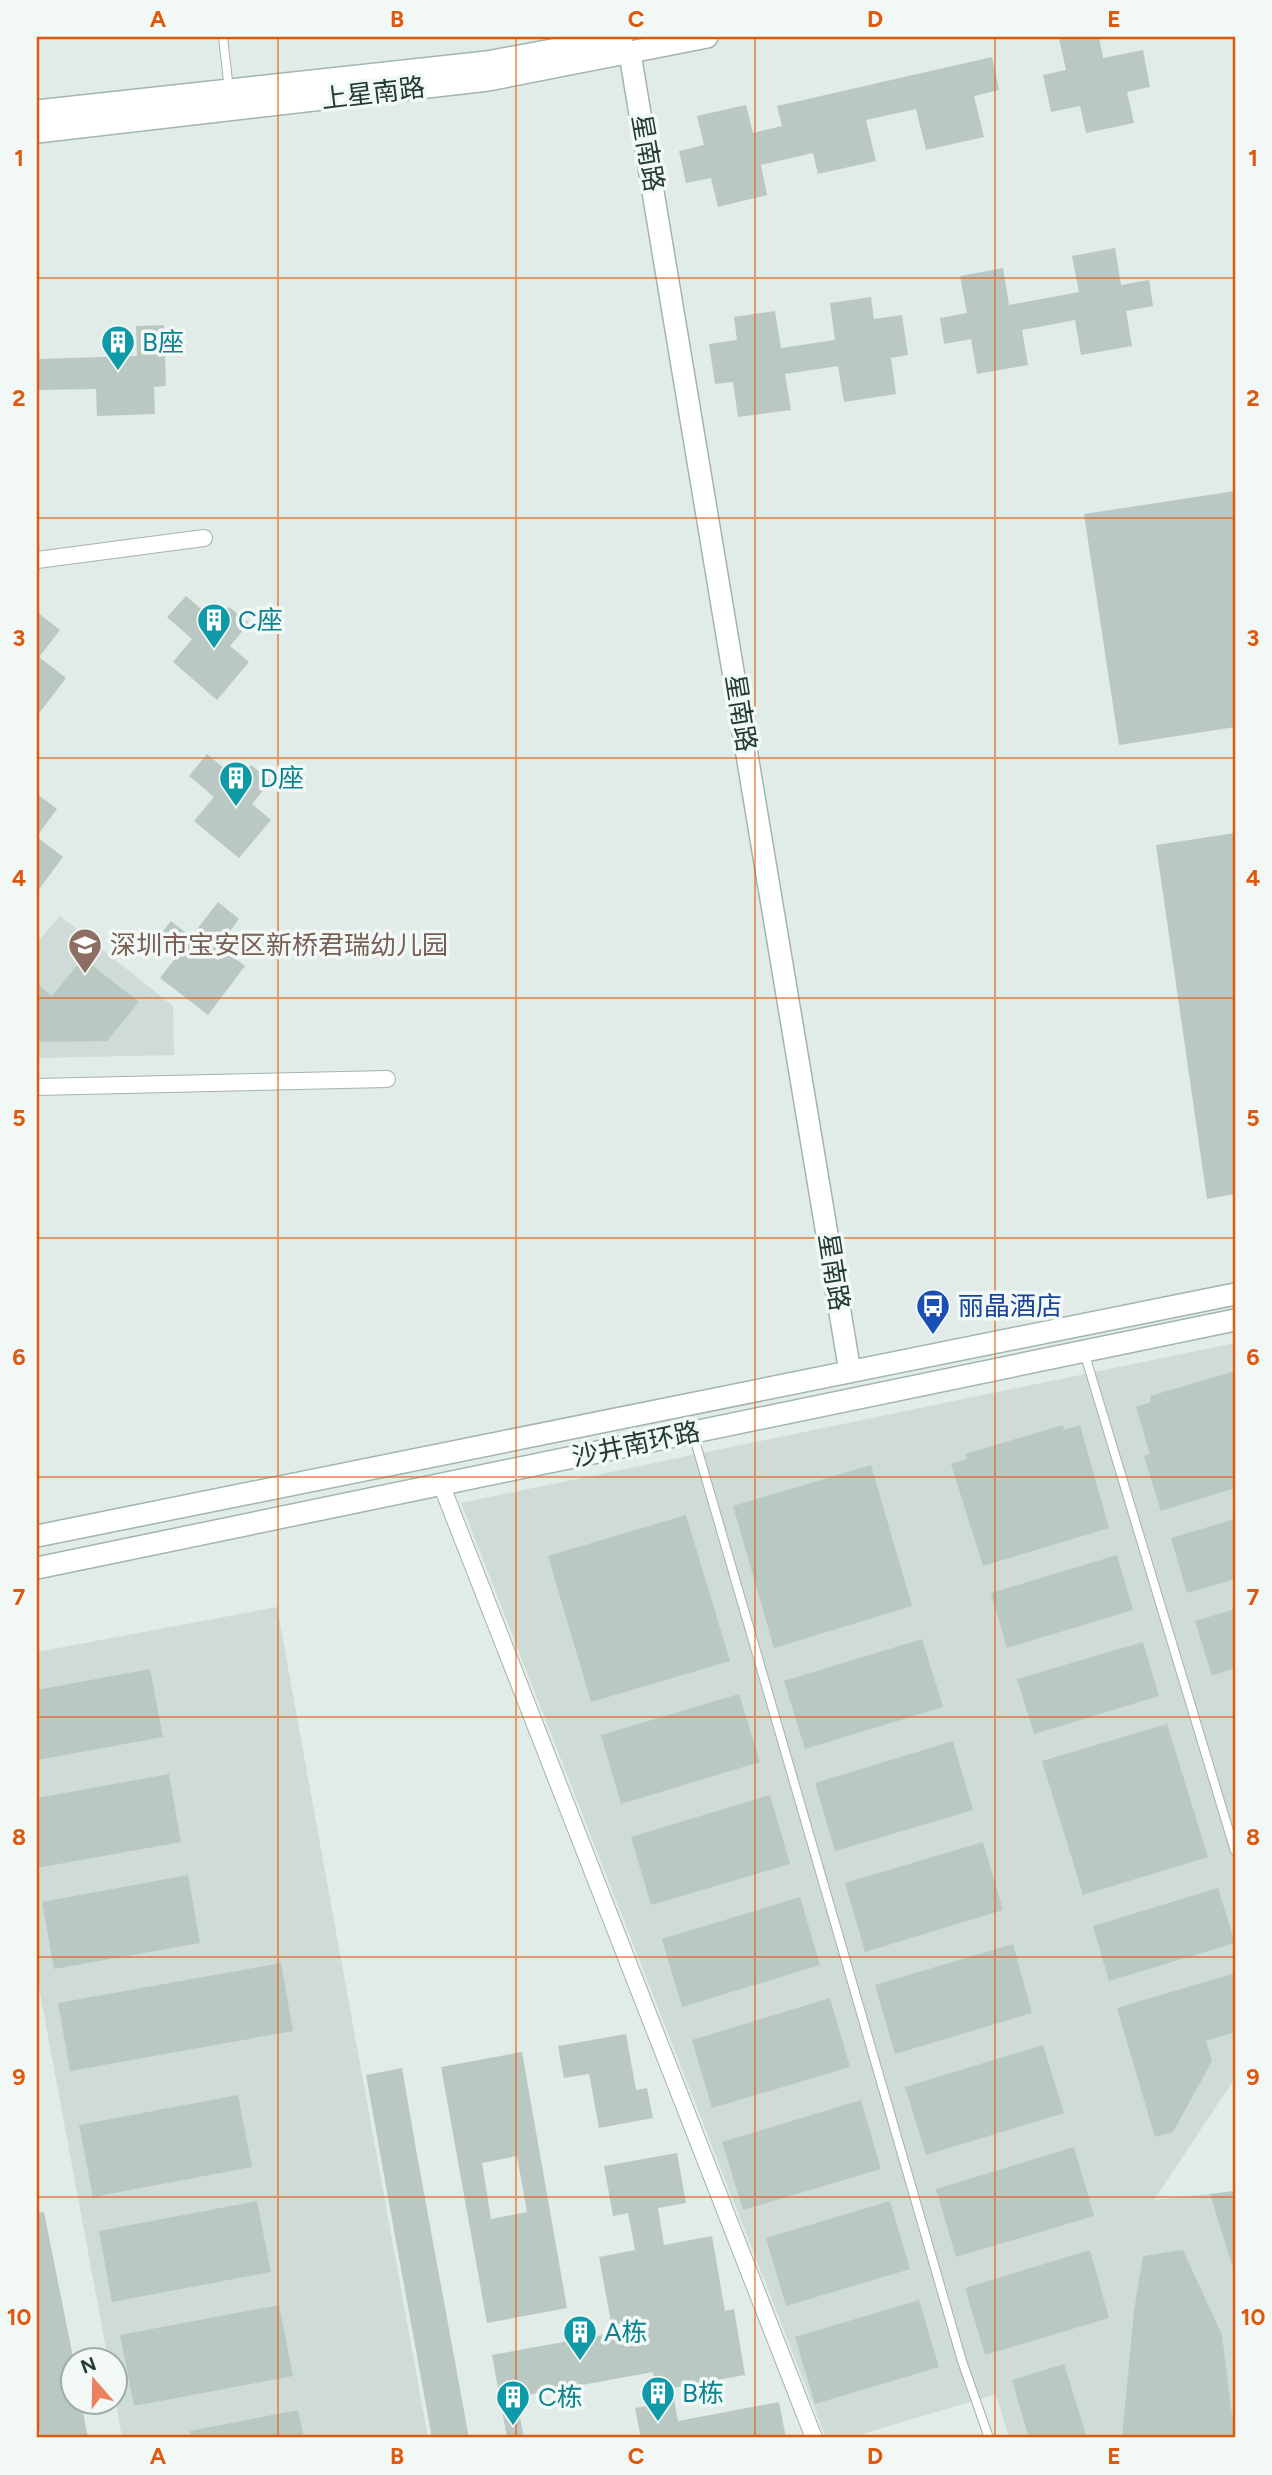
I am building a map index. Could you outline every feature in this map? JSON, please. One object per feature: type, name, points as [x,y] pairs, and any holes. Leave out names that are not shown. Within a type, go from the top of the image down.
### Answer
[{"type":"street","name":"上星南路","points":[[37,111],[487,62],[578,48],[707,37]]},
{"type":"street","name":"星南路","points":[[626,45],[850,1372]]},
{"type":"street","name":"上星南路","points":[[37,132],[488,80],[555,51]]},
{"type":"street","points":[[37,560],[204,538]]},
{"type":"street","points":[[37,1087],[387,1079]]},
{"type":"street","name":"沙井南环路","points":[[37,1536],[1235,1294]]},
{"type":"street","name":"沙井南环路","points":[[37,1568],[1235,1320]]},
{"type":"street","points":[[441,1484],[814,2438]]},
{"type":"lane","points":[[223,37],[229,90]]},
{"type":"lane","points":[[1084,1352],[1235,1850]]},
{"type":"lane","points":[[693,1432],[962,2361],[989,2438]]},
{"type":"shaded area","name":"深圳市宝安区新桥君瑞幼儿园","points":[[60,916],[173,1006],[174,1055],[37,1058],[37,942]]},
{"type":"shaded area","points":[[1235,1343],[1235,2078],[1154,2200],[1235,2191],[1235,2438],[1009,2438],[996,2394],[849,2438],[826,2438],[461,1503]]},
{"type":"shaded area","points":[[277,1607],[428,2438],[122,2438],[118,2416],[130,2416],[130,2346],[106,2346],[37,1977],[37,1652]]},
{"type":"building","points":[[1099,37],[1103,58],[1143,50],[1150,87],[1127,92],[1134,123],[1086,133],[1080,106],[1051,112],[1043,75],[1066,70],[1059,39]]},
{"type":"building","points":[[992,57],[999,90],[974,96],[984,137],[926,150],[916,109],[866,120],[876,161],[818,174],[813,153],[761,165],[767,195],[718,207],[711,178],[686,183],[679,151],[704,145],[697,116],[746,105],[753,133],[782,126],[777,106]]},
{"type":"building","points":[[1115,248],[1121,285],[1149,280],[1153,306],[1126,311],[1132,346],[1081,355],[1075,320],[1022,330],[1028,365],[977,374],[971,339],[944,344],[940,318],[967,313],[960,276],[1003,268],[1009,305],[1079,292],[1072,256]]},
{"type":"building","points":[[871,297],[874,319],[902,315],[908,355],[891,358],[896,394],[844,402],[838,366],[785,374],[791,410],[738,417],[733,382],[715,384],[709,344],[737,340],[734,317],[775,311],[781,348],[835,340],[830,303]]},
{"type":"building","name":"B座","points":[[164,325],[166,386],[154,387],[155,414],[97,416],[96,389],[37,390],[37,359],[137,356],[136,326]]},
{"type":"building","points":[[1235,491],[1235,727],[1119,745],[1084,514]]},
{"type":"building","name":"C座","points":[[186,596],[216,622],[229,607],[249,623],[230,646],[249,662],[217,700],[173,662],[192,639],[167,617]]},
{"type":"building","points":[[37,612],[60,630],[39,657],[66,678],[37,716]]},
{"type":"building","name":"D座","points":[[207,754],[238,780],[251,765],[271,781],[252,804],[271,820],[239,858],[194,821],[214,797],[189,776]]},
{"type":"building","points":[[37,794],[57,809],[37,836]]},
{"type":"building","points":[[1235,833],[1235,1194],[1207,1199],[1156,845]]},
{"type":"building","points":[[37,837],[63,857],[37,892]]},
{"type":"building","points":[[218,902],[239,919],[219,946],[245,966],[208,1015],[160,978],[177,956],[156,940],[171,921],[191,937]]},
{"type":"building","points":[[83,958],[139,1002],[107,1041],[42,1042],[37,1038],[37,984],[52,996]]},
{"type":"building","points":[[1235,1371],[1235,1488],[1161,1511],[1144,1456],[1150,1454],[1136,1407],[1151,1402],[1150,1396]]},
{"type":"building","points":[[1063,1425],[1064,1430],[1080,1425],[1109,1528],[983,1566],[951,1464],[967,1459],[965,1454]]},
{"type":"building","points":[[871,1465],[912,1606],[774,1648],[733,1506]]},
{"type":"building","points":[[686,1515],[730,1661],[591,1702],[548,1556]]},
{"type":"building","points":[[1235,1519],[1235,1579],[1187,1593],[1171,1538]]},
{"type":"building","points":[[1117,1555],[1133,1610],[1007,1648],[991,1593]]},
{"type":"building","points":[[1235,1609],[1235,1668],[1212,1676],[1195,1621]]},
{"type":"building","points":[[922,1639],[943,1707],[805,1749],[784,1681]]},
{"type":"building","points":[[1143,1642],[1159,1696],[1034,1734],[1017,1679]]},
{"type":"building","points":[[150,1669],[163,1737],[37,1760],[37,1690]]},
{"type":"building","points":[[739,1694],[760,1762],[621,1804],[601,1735]]},
{"type":"building","points":[[1167,1724],[1208,1857],[1083,1895],[1042,1761]]},
{"type":"building","points":[[953,1741],[973,1810],[835,1851],[815,1783]]},
{"type":"building","points":[[169,1774],[181,1842],[37,1868],[37,1798]]},
{"type":"building","points":[[770,1795],[790,1864],[651,1905],[631,1837]]},
{"type":"building","points":[[983,1842],[1003,1910],[865,1952],[845,1883]]},
{"type":"building","points":[[188,1875],[200,1943],[54,1969],[42,1902]]},
{"type":"building","points":[[1218,1888],[1235,1943],[1109,1981],[1093,1926]]},
{"type":"building","points":[[800,1897],[820,1965],[682,2007],[662,1939]]},
{"type":"building","points":[[1013,1944],[1032,2013],[895,2054],[875,1985]]},
{"type":"building","points":[[281,1963],[293,2031],[70,2071],[58,2003]]},
{"type":"building","points":[[1235,1973],[1235,2032],[1206,2041],[1212,2061],[1173,2132],[1155,2137],[1117,2008]]},
{"type":"building","points":[[830,1998],[850,2067],[712,2108],[692,2040]]},
{"type":"building","points":[[626,2034],[636,2090],[647,2088],[653,2118],[599,2128],[589,2074],[564,2078],[558,2046]]},
{"type":"building","points":[[1043,2045],[1064,2113],[926,2155],[905,2087]]},
{"type":"building","points":[[522,2052],[567,2308],[487,2323],[441,2067]],"holes":[[[517,2156],[527,2212],[491,2219],[482,2163]]]},
{"type":"building","points":[[402,2068],[469,2438],[432,2438],[393,2225],[366,2075]]},
{"type":"building","points":[[238,2095],[252,2167],[93,2197],[79,2125]]},
{"type":"building","points":[[861,2100],[881,2169],[743,2210],[722,2142]]},
{"type":"building","points":[[1074,2147],[1094,2216],[956,2257],[936,2189]]},
{"type":"building","points":[[677,2153],[686,2203],[658,2208],[664,2245],[712,2236],[725,2311],[734,2309],[745,2375],[672,2388],[678,2421],[779,2402],[786,2438],[641,2438],[635,2408],[658,2404],[653,2372],[516,2397],[524,2438],[507,2438],[492,2355],[613,2333],[599,2257],[635,2250],[628,2213],[613,2216],[604,2166]]},
{"type":"building","points":[[1235,2191],[1235,2264],[1232,2265],[1210,2194]]},
{"type":"building","points":[[257,2201],[271,2272],[112,2302],[99,2231]]},
{"type":"building","points":[[890,2201],[910,2269],[786,2306],[766,2238]]},
{"type":"building","points":[[44,2212],[71,2346],[60,2346],[60,2416],[84,2416],[88,2438],[41,2438],[37,2419],[37,2213]]},
{"type":"building","points":[[1090,2250],[1109,2318],[985,2355],[965,2288]]},
{"type":"building","points":[[1183,2250],[1222,2335],[1235,2438],[1122,2438],[1134,2311],[1143,2256]]},
{"type":"building","points":[[919,2300],[939,2367],[815,2404],[795,2337]]},
{"type":"building","points":[[279,2305],[293,2376],[134,2406],[130,2386],[130,2346],[122,2346],[120,2335]]},
{"type":"building","points":[[1064,2364],[1087,2438],[1029,2438],[1012,2380]]},
{"type":"building","points":[[298,2410],[304,2438],[191,2438],[190,2431]]},
{"type":"place","name":"B座","points":[[118,372]]},
{"type":"place","name":"C座","points":[[214,650]]},
{"type":"place","name":"D座","points":[[236,808]]},
{"type":"place","name":"深圳市宝安区新桥君瑞幼儿园","points":[[85,975]]},
{"type":"place","name":"丽晶酒店","points":[[933,1336]]},
{"type":"place","name":"A栋","points":[[580,2362]]},
{"type":"place","name":"B栋","points":[[658,2423]]},
{"type":"place","name":"C栋","points":[[513,2427]]}]
